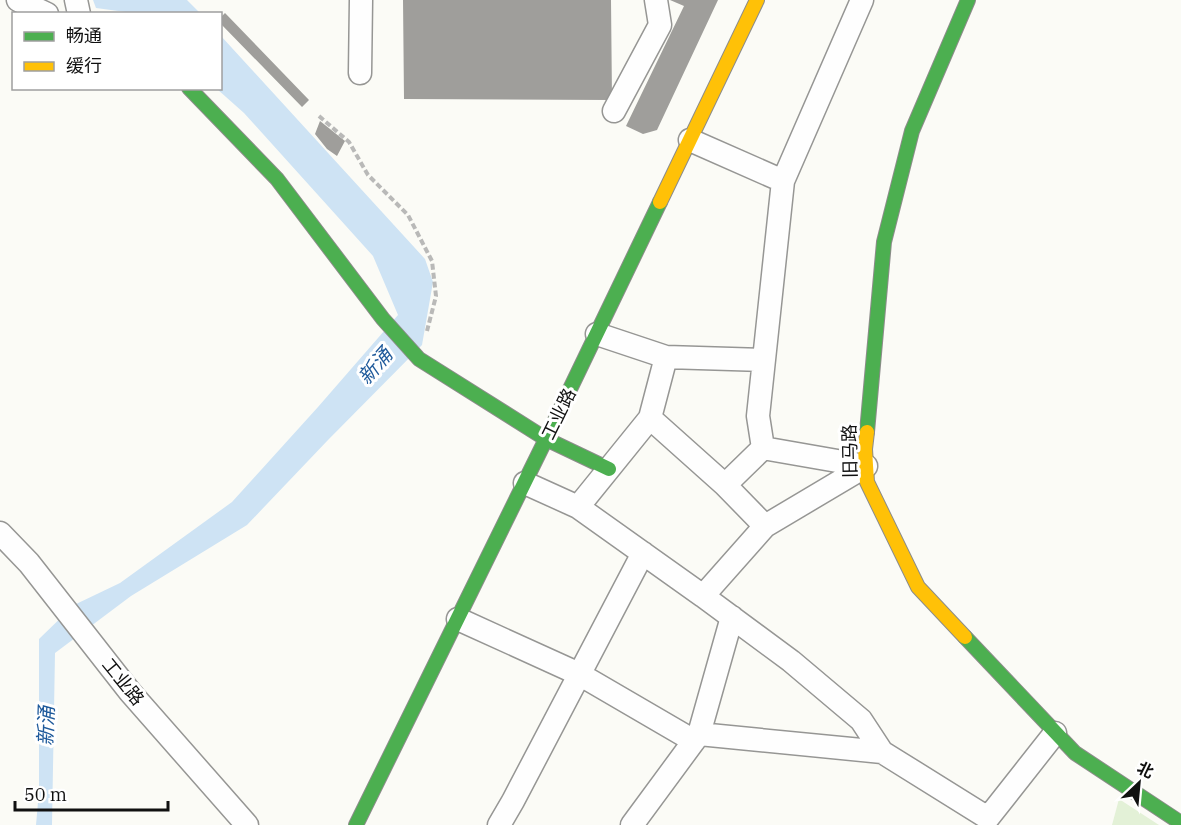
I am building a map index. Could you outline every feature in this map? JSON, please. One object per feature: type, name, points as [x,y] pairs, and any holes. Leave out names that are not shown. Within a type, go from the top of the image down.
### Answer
[{"type":"street","points":[[18,0],[43,12]]},
{"type":"street","points":[[360,73],[361,0]]},
{"type":"street","points":[[614,111],[660,25],[656,0]]},
{"type":"street","name":"工业路","points":[[356,825],[525,483],[757,0]]},
{"type":"street","points":[[763,448],[758,416],[783,181],[862,0]]},
{"type":"street","name":"旧马路","points":[[968,0],[912,131],[884,242],[865,448],[867,482],[918,587],[1075,753],[1181,823]]},
{"type":"street","points":[[191,90],[277,179],[384,319],[420,360],[546,439],[609,469]]},
{"type":"street","points":[[690,140],[783,181]]},
{"type":"street","points":[[597,334],[666,357],[764,360]]},
{"type":"street","points":[[578,507],[650,418],[666,357]]},
{"type":"street","points":[[650,418],[725,485],[765,526]]},
{"type":"street","points":[[763,448],[866,466]]},
{"type":"street","points":[[725,485],[763,448]]},
{"type":"street","points":[[703,596],[765,526],[866,466]]},
{"type":"street","points":[[525,483],[578,507],[791,661],[861,720],[882,752],[972,818],[988,818],[1055,733]]},
{"type":"street","name":"工业路","points":[[1,537],[29,563],[130,692],[247,825]]},
{"type":"street","points":[[499,825],[643,553]]},
{"type":"street","points":[[632,825],[697,737],[732,617]]},
{"type":"street","points":[[458,619],[579,674],[697,737],[882,752]]},
{"type":"path","points":[[319,116],[350,142],[368,175],[408,215],[432,261],[436,296],[420,360]]},
{"type":"green space","points":[[1119,799],[1159,825],[1112,825]]},
{"type":"water","points":[[93,0],[187,0],[199,12],[126,12],[96,8]]},
{"type":"water","name":"新涌","points":[[222,37],[425,259],[433,282],[422,345],[247,525],[131,596],[55,653],[52,825],[36,825],[39,791],[39,639],[74,605],[120,583],[232,502],[398,315],[373,256],[244,113],[218,90],[222,90]]},
{"type":"building","points":[[403,0],[611,0],[612,100],[404,99]]},
{"type":"building","points":[[670,0],[718,0],[657,130],[643,134],[626,126],[684,6]]},
{"type":"building","points":[[225,13],[309,100],[302,107],[222,25],[222,16]]},
{"type":"building","points":[[320,121],[345,141],[337,156],[327,149],[315,134]]},
{"type":"traffic: fast","points":[[867,432],[884,242],[912,131],[968,0]]},
{"type":"traffic: fast","points":[[191,90],[277,179],[383,319],[419,359],[546,439],[609,469]]},
{"type":"traffic: fast","points":[[356,825],[660,202]]},
{"type":"traffic: fast","points":[[965,637],[1075,753],[1181,823]]},
{"type":"traffic: slow","points":[[660,202],[757,0]]},
{"type":"traffic: slow","points":[[867,432],[865,449],[867,482],[918,587],[965,637]]}]
